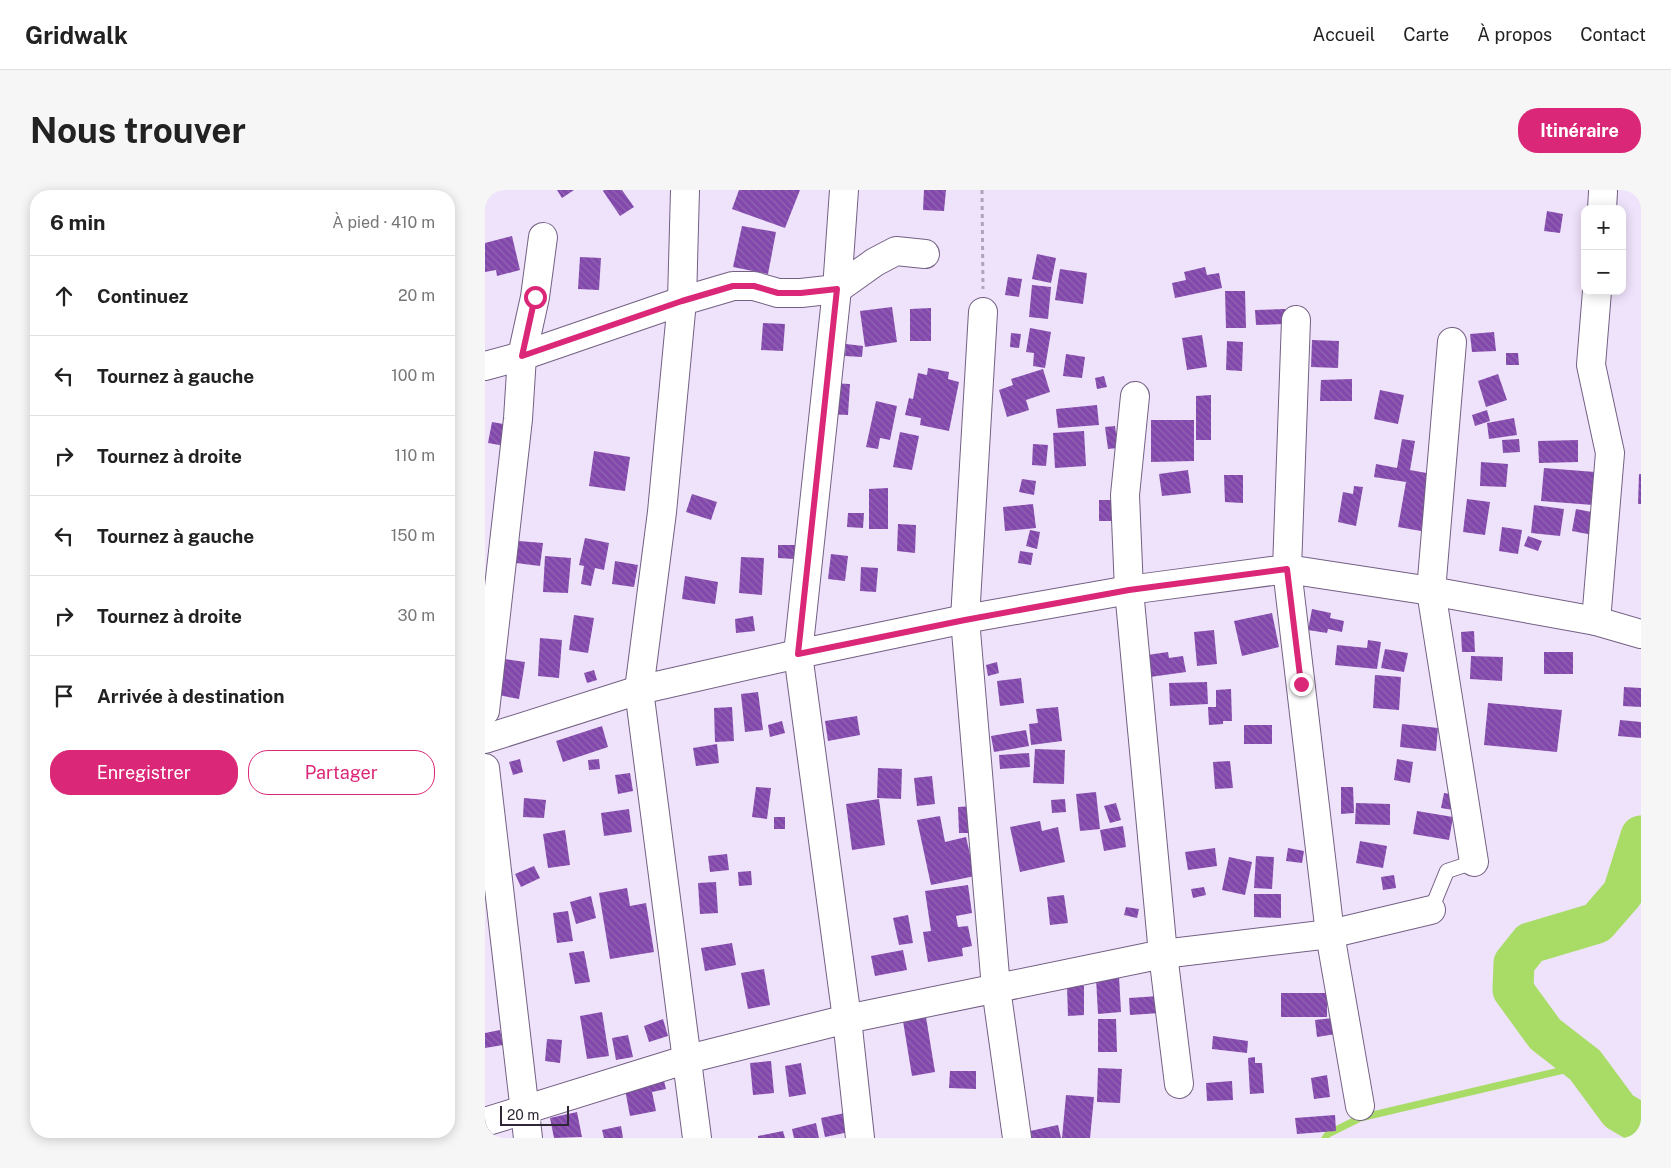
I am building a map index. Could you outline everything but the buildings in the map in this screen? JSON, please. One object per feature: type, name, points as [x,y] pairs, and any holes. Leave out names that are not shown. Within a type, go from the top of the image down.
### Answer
[{"type":"street","points":[[685,190],[682,301],[662,512],[639,690],[697,1138]]},
{"type":"street","points":[[844,190],[837,289],[798,654],[847,1019],[860,1138]]},
{"type":"street","points":[[485,711],[518,419],[522,356],[535,297],[543,237]]},
{"type":"street","points":[[485,366],[522,356],[682,301],[733,286],[754,286],[778,293],[801,293],[837,289],[875,262],[896,251],[925,254]]},
{"type":"street","points":[[1596,621],[1610,453],[1591,364],[1597,295]]},
{"type":"street","points":[[983,312],[965,620],[996,988],[1017,1138]]},
{"type":"street","points":[[1296,320],[1287,569],[1330,934],[1360,1106]]},
{"type":"street","points":[[1452,342],[1431,590],[1474,862]]},
{"type":"street","points":[[1135,396],[1125,495],[1129,590],[1163,954],[1179,1084]]},
{"type":"street","points":[[485,739],[639,690],[798,654],[965,620],[1129,590],[1287,569],[1431,590],[1596,621],[1641,634]]},
{"type":"street","points":[[485,768],[529,1138]]},
{"type":"street","points":[[485,1122],[687,1059],[847,1019],[1163,954],[1330,934],[1431,910]]},
{"type":"lane","points":[[1431,910],[1447,871],[1474,862]]},
{"type":"path","points":[[982,190],[983,312]]},
{"type":"waterway","points":[[1641,836],[1623,893],[1597,923],[1530,943],[1514,963],[1513,990],[1545,1034],[1585,1065],[1619,1111],[1641,1124]]},
{"type":"waterway","points":[[1325,1138],[1328,1134],[1360,1118],[1585,1065]]},
{"type":"route","points":[[535,297],[522,356],[682,301],[733,286],[754,286],[778,293],[801,293],[837,289],[798,654],[965,620],[1129,590],[1287,569],[1301,684]]}]
